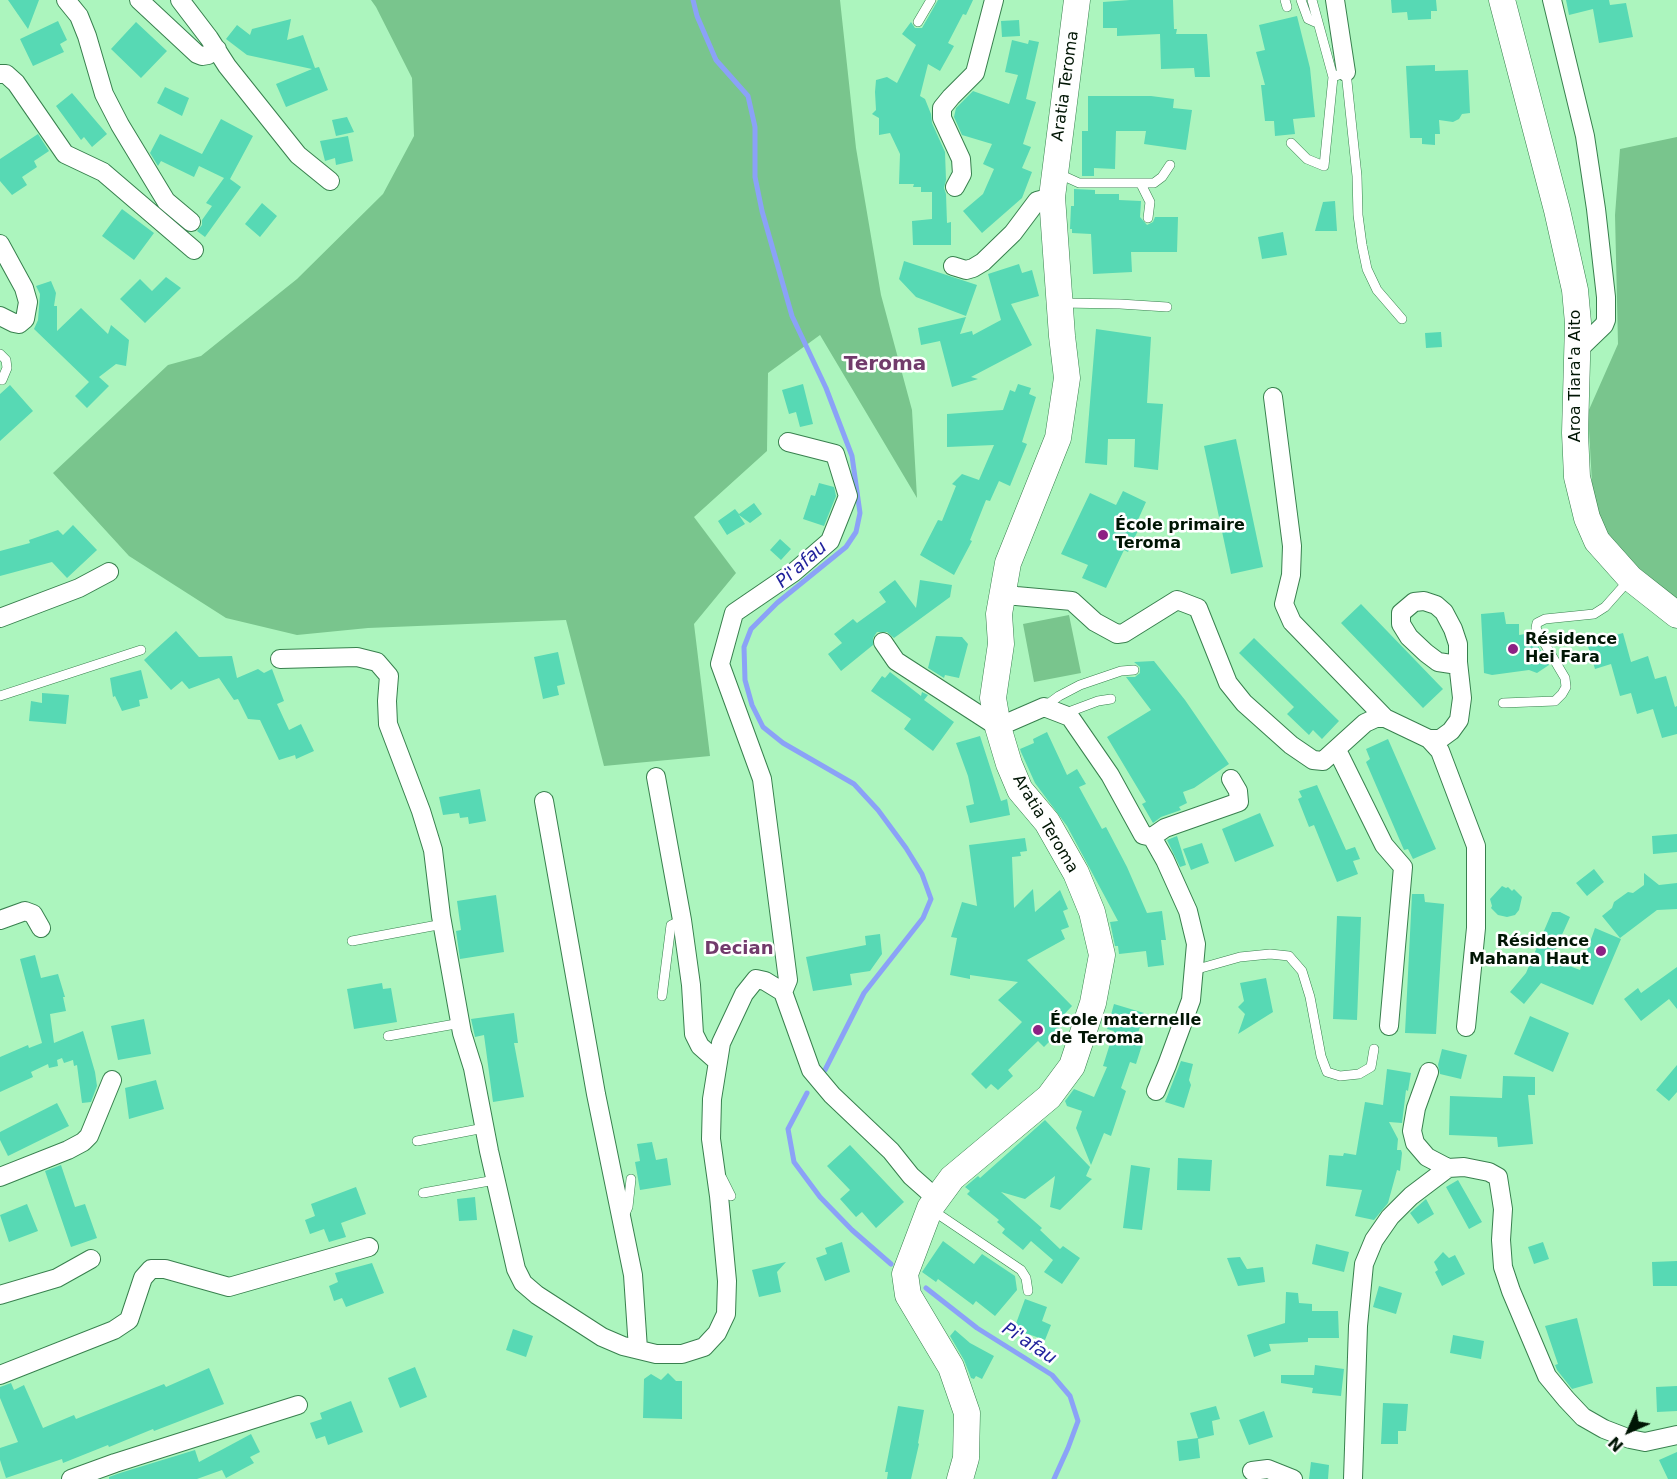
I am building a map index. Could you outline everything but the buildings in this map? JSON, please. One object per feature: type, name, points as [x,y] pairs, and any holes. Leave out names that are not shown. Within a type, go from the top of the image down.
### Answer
[{"type":"main road","name":"Aratia Teroma","points":[[960,1479],[966,1458],[967,1413],[951,1367],[908,1294],[905,1274],[933,1204],[952,1178],[1049,1097],[1072,1066],[1093,1003],[1102,955],[1092,912],[1076,873],[1047,822],[1020,790],[1009,764],[998,727],[993,698],[1001,644],[999,614],[1008,563],[1058,438],[1067,378],[1059,303],[1054,184],[1077,0]]},
{"type":"main road","name":"Aroa Tiara'a Aito","points":[[1502,0],[1557,210],[1575,290],[1578,323],[1575,433],[1577,477],[1587,518],[1597,541],[1630,578],[1677,615]]},
{"type":"street","points":[[66,0],[77,8],[104,94],[120,125],[166,201],[191,222]]},
{"type":"street","points":[[139,0],[197,54],[208,55],[217,49]]},
{"type":"street","points":[[180,0],[227,66],[298,155],[330,181]]},
{"type":"street","points":[[955,187],[962,174],[961,159],[942,118],[942,108],[975,73],[994,0]]},
{"type":"street","points":[[1335,0],[1339,75]]},
{"type":"street","points":[[1552,0],[1585,136],[1606,297],[1604,325],[1577,351]]},
{"type":"street","points":[[0,74],[16,82],[65,154],[103,172],[194,250]]},
{"type":"street","points":[[953,266],[966,270],[983,262],[1013,233],[1037,201],[1054,184]]},
{"type":"street","points":[[0,244],[24,288],[28,302],[25,319],[20,324],[0,316]]},
{"type":"street","points":[[1273,397],[1292,546],[1291,575],[1284,604],[1292,622],[1385,718],[1429,739],[1440,751],[1476,846],[1476,928],[1466,1027]]},
{"type":"street","points":[[783,992],[788,980],[762,779],[720,664],[734,613],[794,572],[830,541],[848,496],[835,454],[788,442]]},
{"type":"street","points":[[0,618],[79,588],[109,572]]},
{"type":"street","points":[[1002,592],[1044,600],[1061,598],[1072,600],[1095,622],[1117,634],[1124,633],[1177,600],[1198,608],[1228,683],[1244,703],[1291,745],[1312,760],[1323,761],[1365,723],[1376,718],[1385,718]]},
{"type":"street","points":[[883,642],[896,661],[998,727],[1044,707],[1070,717],[1094,750],[1143,835],[1152,837],[1165,828],[1239,802],[1238,791],[1231,778]]},
{"type":"street","points":[[280,659],[357,657],[377,662],[389,676],[388,724],[422,811],[433,850],[443,924],[461,1023],[473,1068],[495,1180],[516,1269],[524,1283],[537,1295],[602,1337],[656,1353],[682,1354],[704,1347],[717,1333],[726,1314],[727,1281],[711,1139],[712,1100],[721,1043],[744,994],[756,979],[765,981],[783,992],[811,1070],[832,1095],[891,1151],[933,1204]]},
{"type":"street","points":[[1429,739],[1440,739],[1451,731],[1459,720],[1462,699],[1458,665]]},
{"type":"street","points":[[1337,750],[1384,845],[1403,867],[1389,1026]]},
{"type":"street","points":[[656,777],[682,920],[691,985],[694,1034],[700,1046],[718,1062]]},
{"type":"street","points":[[544,801],[596,1094],[633,1275],[638,1349]]},
{"type":"street","points":[[1152,837],[1188,911],[1196,944],[1191,1000],[1156,1091]]},
{"type":"street","points":[[0,920],[25,911],[33,914],[41,928]]},
{"type":"street","points":[[1429,1072],[1416,1108],[1412,1131],[1415,1143],[1427,1157],[1448,1168],[1464,1167],[1490,1172],[1498,1177],[1503,1209],[1501,1240],[1506,1275],[1547,1376],[1583,1417],[1604,1429],[1645,1442],[1677,1435]]},
{"type":"street","points":[[0,1177],[83,1142],[89,1136],[112,1080]]},
{"type":"street","points":[[1353,1479],[1358,1326],[1364,1264],[1374,1240],[1390,1217],[1412,1196],[1448,1168]]},
{"type":"street","points":[[0,1375],[114,1330],[129,1320],[143,1278],[151,1269],[165,1269],[229,1287],[369,1247]]},
{"type":"street","points":[[0,1295],[57,1278],[92,1259]]},
{"type":"street","points":[[71,1479],[298,1406]]},
{"type":"street","points":[[1252,1471],[1268,1469],[1293,1479]]},
{"type":"lane","points":[[918,22],[931,0]]},
{"type":"lane","points":[[1301,0],[1308,19],[1317,23]]},
{"type":"lane","points":[[1312,0],[1317,23],[1350,99],[1362,245],[1367,269],[1377,290],[1402,319]]},
{"type":"lane","points":[[1291,143],[1307,159],[1324,166],[1339,75]]},
{"type":"lane","points":[[1054,184],[1154,183],[1162,177],[1170,165]]},
{"type":"lane","points":[[1142,184],[1150,202],[1148,218]]},
{"type":"lane","points":[[1059,303],[1167,307]]},
{"type":"lane","points":[[0,354],[6,360],[7,368],[2,380]]},
{"type":"lane","points":[[1503,703],[1555,701],[1566,687],[1565,678],[1539,634],[1536,628],[1537,623],[1545,619],[1594,614],[1605,607],[1630,578]]},
{"type":"lane","points":[[0,696],[141,650]]},
{"type":"lane","points":[[1044,707],[1080,685],[1121,671],[1134,670]]},
{"type":"lane","points":[[1064,714],[1098,701],[1111,699]]},
{"type":"lane","points":[[662,996],[671,926],[682,920]]},
{"type":"lane","points":[[352,941],[443,924]]},
{"type":"lane","points":[[1194,970],[1240,957],[1269,954],[1289,956],[1302,971],[1321,1056],[1327,1072],[1340,1076],[1359,1074],[1371,1067],[1374,1049]]},
{"type":"lane","points":[[388,1036],[461,1023]]},
{"type":"lane","points":[[417,1140],[484,1128]]},
{"type":"lane","points":[[715,1162],[731,1196]]},
{"type":"lane","points":[[621,1221],[628,1207],[631,1179]]},
{"type":"lane","points":[[423,1193],[495,1180]]},
{"type":"lane","points":[[933,1204],[1021,1270],[1026,1278],[1028,1291]]},
{"type":"green space","points":[[371,0],[840,0],[856,148],[881,295],[912,410],[917,498],[820,335],[768,373],[767,451],[694,517],[736,573],[694,624],[710,756],[604,766],[566,620],[368,628],[297,635],[226,618],[129,556],[53,473],[168,365],[201,356],[297,279],[383,194],[414,136],[412,78]]},
{"type":"green space","points":[[1677,137],[1677,601],[1614,551],[1593,501],[1588,412],[1618,344],[1615,215],[1620,149]]},
{"type":"green space","points":[[1069,615],[1081,673],[1034,682],[1023,624]]},
{"type":"waterway","name":"Pi'afau","points":[[693,0],[697,16],[716,60],[748,96],[755,127],[755,177],[762,211],[792,316],[826,388],[852,456],[860,513],[856,532],[846,547],[777,603],[751,629],[744,647],[745,680],[752,705],[763,727],[783,743],[854,784],[878,810],[922,874],[931,899],[923,918],[864,993],[825,1070]]},
{"type":"waterway","name":"Pi'afau","points":[[807,1093],[788,1129],[794,1162],[820,1197],[852,1230],[891,1264]]},
{"type":"waterway","name":"Pi'afau","points":[[926,1288],[977,1328],[1052,1375],[1070,1396],[1078,1421],[1054,1479]]},
{"type":"place","name":"École primaire Teroma","points":[[1103,535]]},
{"type":"place","name":"Résidence Hei Fara","points":[[1513,649]]},
{"type":"place","name":"Résidence Mahana Haut","points":[[1601,951]]},
{"type":"place","name":"École maternelle de Teroma","points":[[1038,1030]]},
{"type":"district","name":"Teroma","points":[[885,365]]},
{"type":"district","name":"Decian","points":[[739,949]]}]
